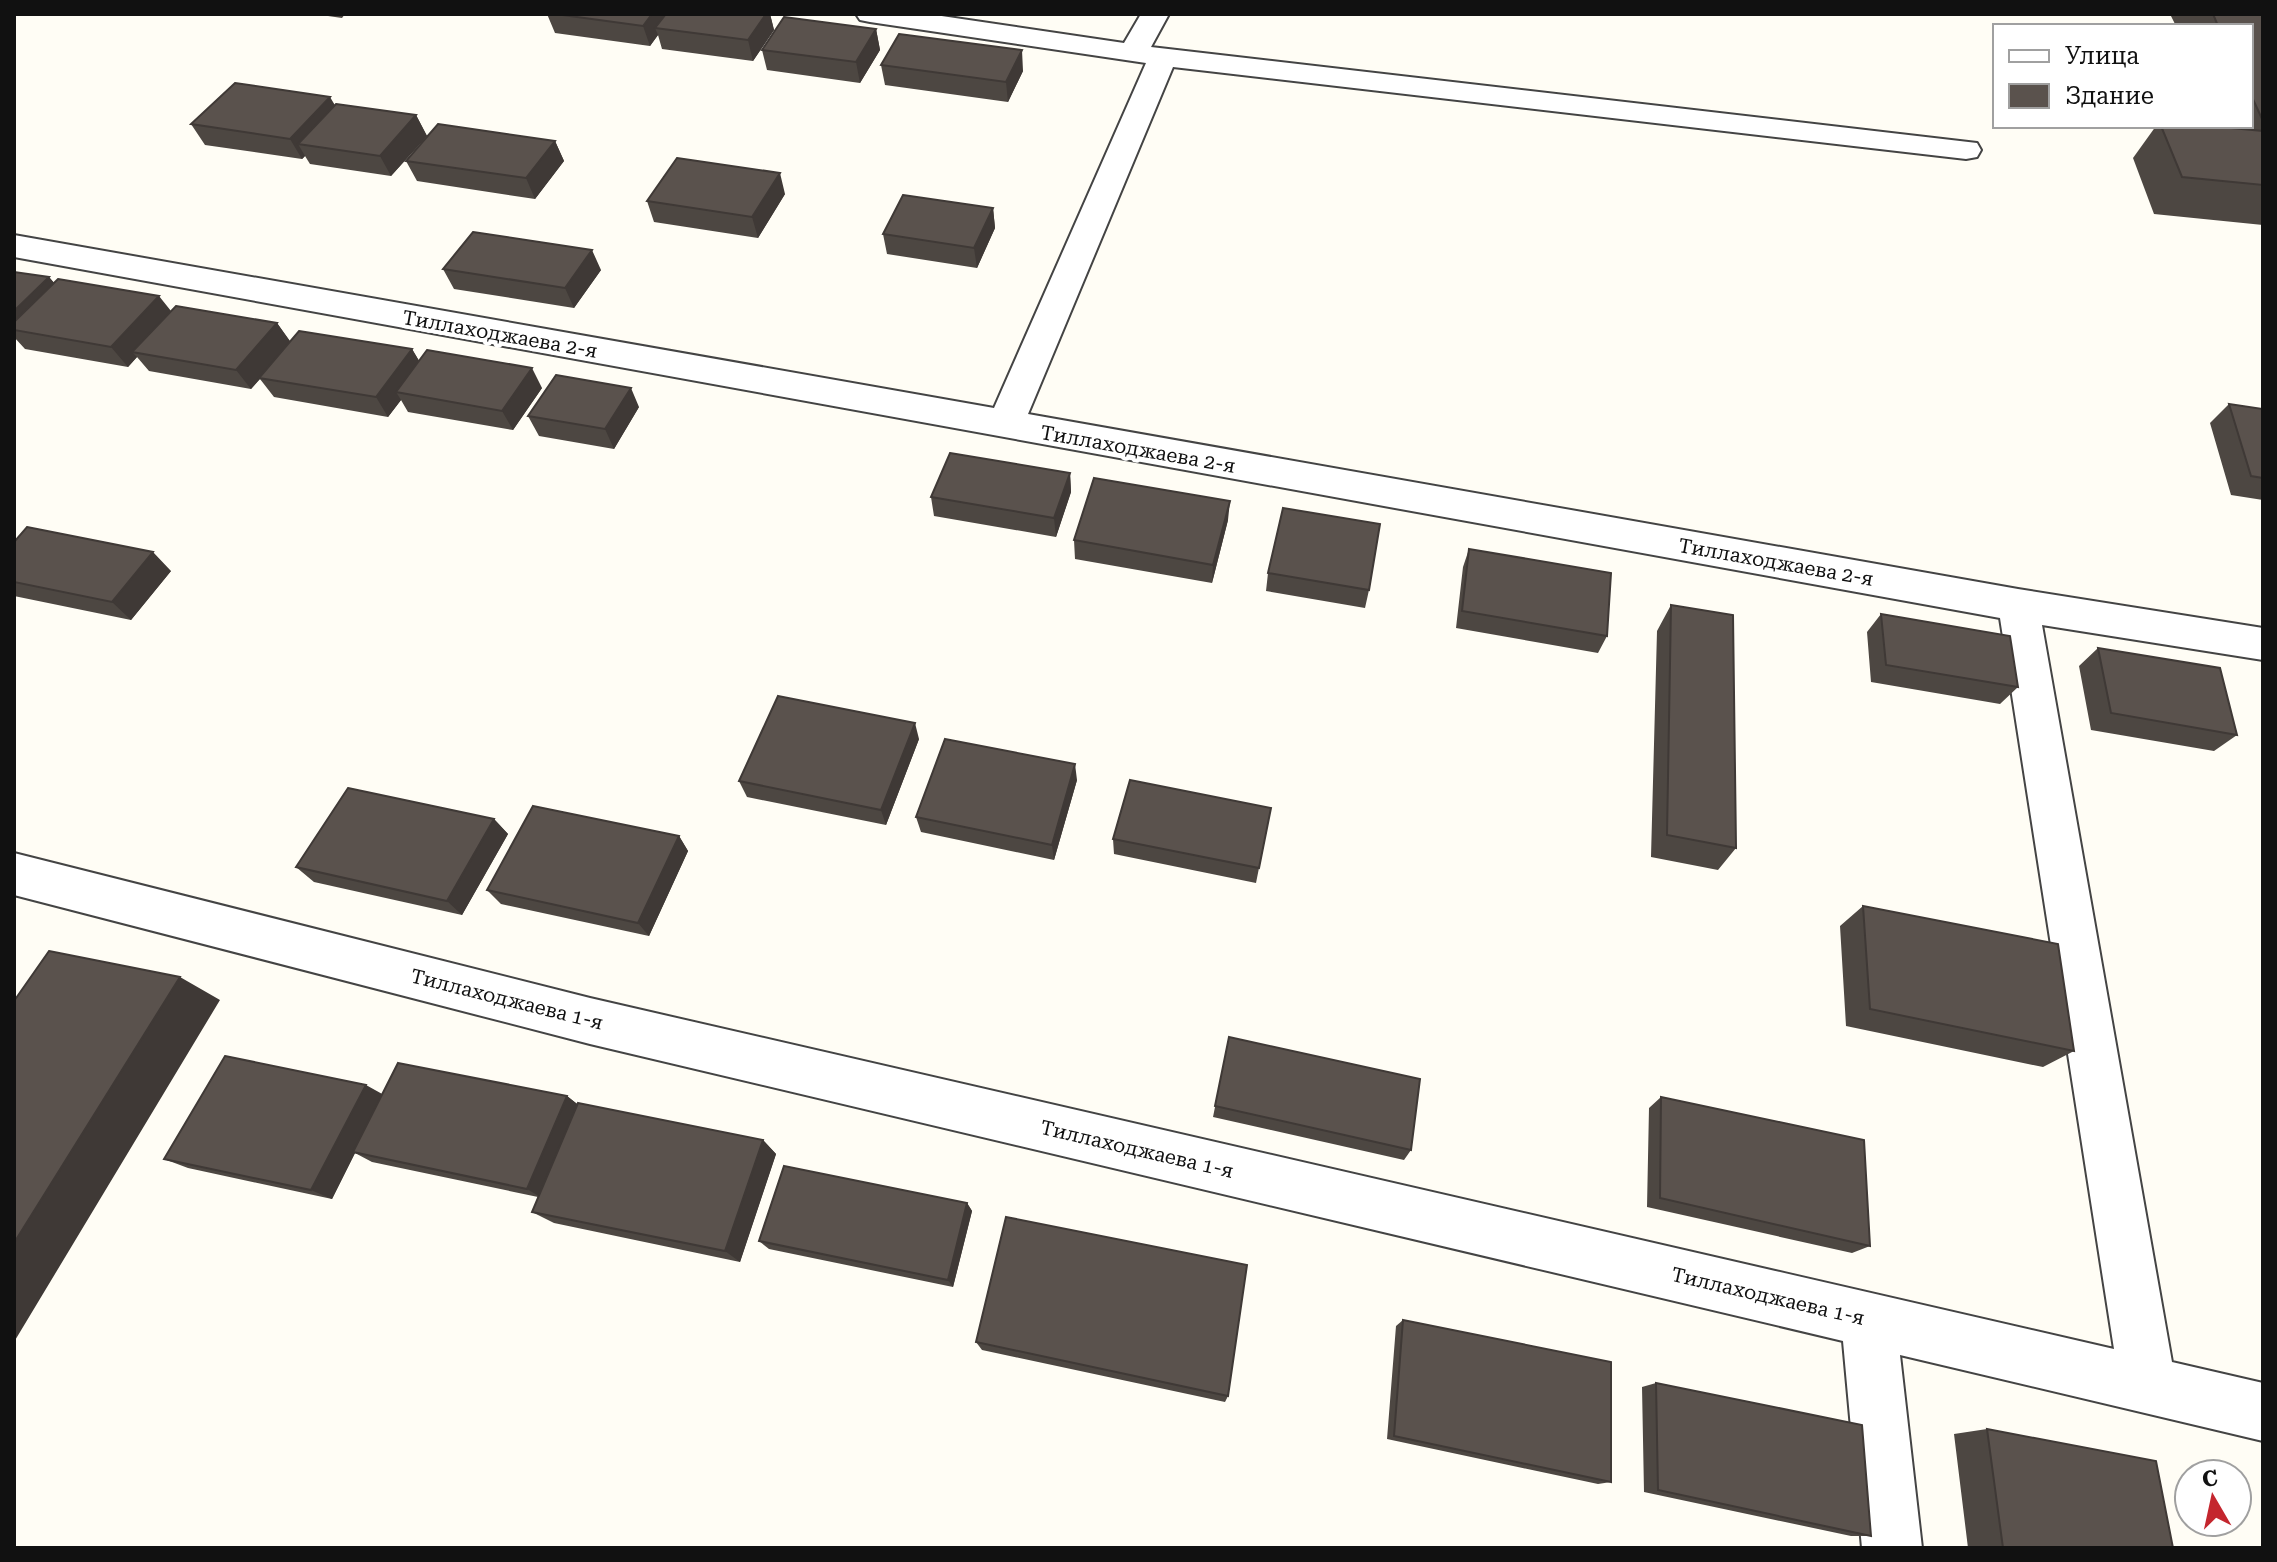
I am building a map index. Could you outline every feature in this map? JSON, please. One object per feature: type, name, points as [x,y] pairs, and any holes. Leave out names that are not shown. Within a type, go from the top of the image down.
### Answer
[{"type":"street","points":[[870,14],[1148,54],[1966,150]]},
{"type":"street","points":[[1005,425],[1148,54],[1155,14]]},
{"type":"street","name":"Тиллаходжаева 2-я","points":[[14,246],[2018,605],[2263,644]]},
{"type":"street","points":[[2018,605],[2148,1386]]},
{"type":"street","name":"Тиллаходжаева 1-я","points":[[14,874],[590,1021],[2263,1412]]},
{"type":"street","points":[[1869,1320],[1892,1548]]},
{"type":"building","points":[[555,14],[652,14],[643,26]]},
{"type":"building","points":[[666,14],[766,14],[748,40],[655,28]]},
{"type":"building","points":[[2213,14],[2263,14],[2263,121],[2253,99],[2253,24],[2217,24]]},
{"type":"building","points":[[784,17],[876,29],[856,62],[762,50]]},
{"type":"building","points":[[899,34],[1022,50],[1006,82],[881,65]]},
{"type":"building","points":[[235,83],[330,97],[290,139],[191,124]]},
{"type":"building","points":[[336,104],[416,115],[380,156],[298,144]]},
{"type":"building","points":[[438,124],[555,141],[526,178],[406,161]]},
{"type":"building","points":[[2162,128],[2263,131],[2263,185],[2182,177]]},
{"type":"building","points":[[677,158],[780,173],[752,217],[647,201]]},
{"type":"building","points":[[903,195],[993,208],[974,248],[883,234]]},
{"type":"building","points":[[473,232],[592,250],[565,288],[443,269]]},
{"type":"building","points":[[14,272],[49,277],[14,311]]},
{"type":"building","points":[[58,279],[159,296],[111,347],[14,330],[14,322]]},
{"type":"building","points":[[176,306],[277,323],[236,370],[132,352]]},
{"type":"building","points":[[299,331],[412,349],[376,397],[259,378]]},
{"type":"building","points":[[427,350],[532,368],[502,411],[396,392]]},
{"type":"building","points":[[556,375],[631,388],[605,429],[528,416]]},
{"type":"building","points":[[2229,404],[2263,409],[2263,478],[2251,476]]},
{"type":"building","points":[[950,453],[1070,473],[1054,518],[931,497]]},
{"type":"building","points":[[1094,478],[1230,501],[1213,565],[1074,540]]},
{"type":"building","points":[[1283,508],[1380,524],[1369,590],[1268,573]]},
{"type":"building","points":[[27,527],[153,552],[112,602],[14,582],[14,542]]},
{"type":"building","points":[[1469,549],[1611,573],[1607,636],[1462,611]]},
{"type":"building","points":[[1671,605],[1733,615],[1736,848],[1667,835]]},
{"type":"building","points":[[1881,614],[2010,636],[2018,687],[1886,665]]},
{"type":"building","points":[[2098,648],[2220,668],[2237,735],[2111,713]]},
{"type":"building","points":[[778,696],[915,723],[881,810],[739,781]]},
{"type":"building","points":[[945,739],[1075,764],[1052,845],[916,817]]},
{"type":"building","points":[[1130,780],[1271,808],[1259,868],[1113,839]]},
{"type":"building","points":[[348,788],[494,819],[447,901],[296,867]]},
{"type":"building","points":[[533,806],[679,836],[638,923],[487,890]]},
{"type":"building","points":[[1863,906],[2058,944],[2074,1051],[1870,1009]]},
{"type":"building","points":[[49,951],[180,977],[14,1243],[14,1001]]},
{"type":"building","points":[[1229,1037],[1420,1079],[1411,1150],[1215,1106]]},
{"type":"building","points":[[225,1056],[366,1085],[311,1190],[164,1159]]},
{"type":"building","points":[[398,1063],[567,1096],[527,1189],[353,1152]]},
{"type":"building","points":[[1661,1097],[1864,1140],[1870,1246],[1660,1198]]},
{"type":"building","points":[[578,1103],[763,1140],[725,1251],[532,1212]]},
{"type":"building","points":[[784,1166],[967,1203],[948,1280],[759,1241]]},
{"type":"building","points":[[1006,1217],[1247,1265],[1228,1396],[976,1342]]},
{"type":"building","points":[[1403,1320],[1611,1362],[1611,1482],[1394,1436]]},
{"type":"building","points":[[1656,1383],[1862,1425],[1871,1536],[1658,1490]]},
{"type":"building","points":[[1987,1429],[2156,1461],[2173,1548],[2003,1548]]}]
